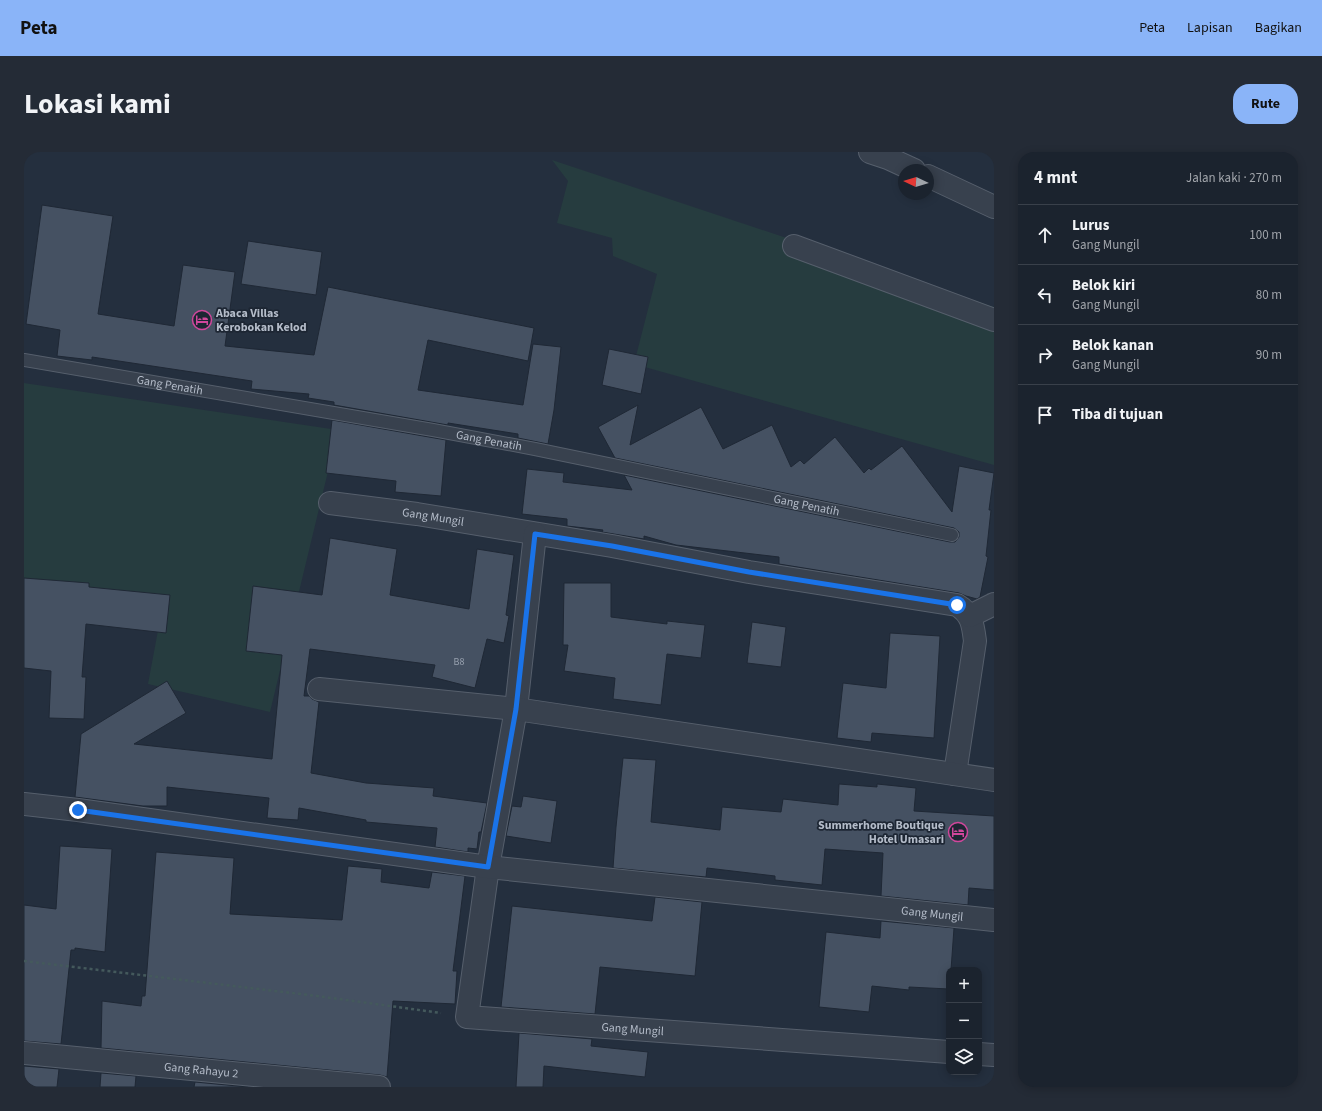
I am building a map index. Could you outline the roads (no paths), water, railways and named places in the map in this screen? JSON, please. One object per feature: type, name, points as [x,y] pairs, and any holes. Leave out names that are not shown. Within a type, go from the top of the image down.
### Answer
[{"type":"street","points":[[870,152],[901,164]]},
{"type":"street","points":[[934,179],[994,207]]},
{"type":"street","points":[[794,246],[994,320]]},
{"type":"street","name":"Gang Mungil","points":[[330,503],[417,514],[612,546],[749,572],[957,605],[966,611],[970,616]]},
{"type":"street","points":[[488,867],[516,709],[535,534]]},
{"type":"street","points":[[955,774],[975,641],[974,629],[970,616],[994,604]]},
{"type":"street","points":[[319,689],[516,709],[994,780]]},
{"type":"street","name":"Gang Mungil","points":[[24,804],[78,810],[488,867],[994,920]]},
{"type":"street","name":"Gang Mungil","points":[[488,867],[467,1017],[946,1052]]},
{"type":"street","name":"Gang Rahayu 2","points":[[24,1052],[379,1087]]},
{"type":"street","points":[[982,1054],[994,1055]]},
{"type":"lane","name":"Gang Penatih","points":[[24,360],[433,430],[952,535]]},
{"type":"place","name":"Abaca Villas Kerobokan Kelod","points":[[202,320]]},
{"type":"place","name":"Summerhome Boutique Hotel Umasari","points":[[958,832]]}]
